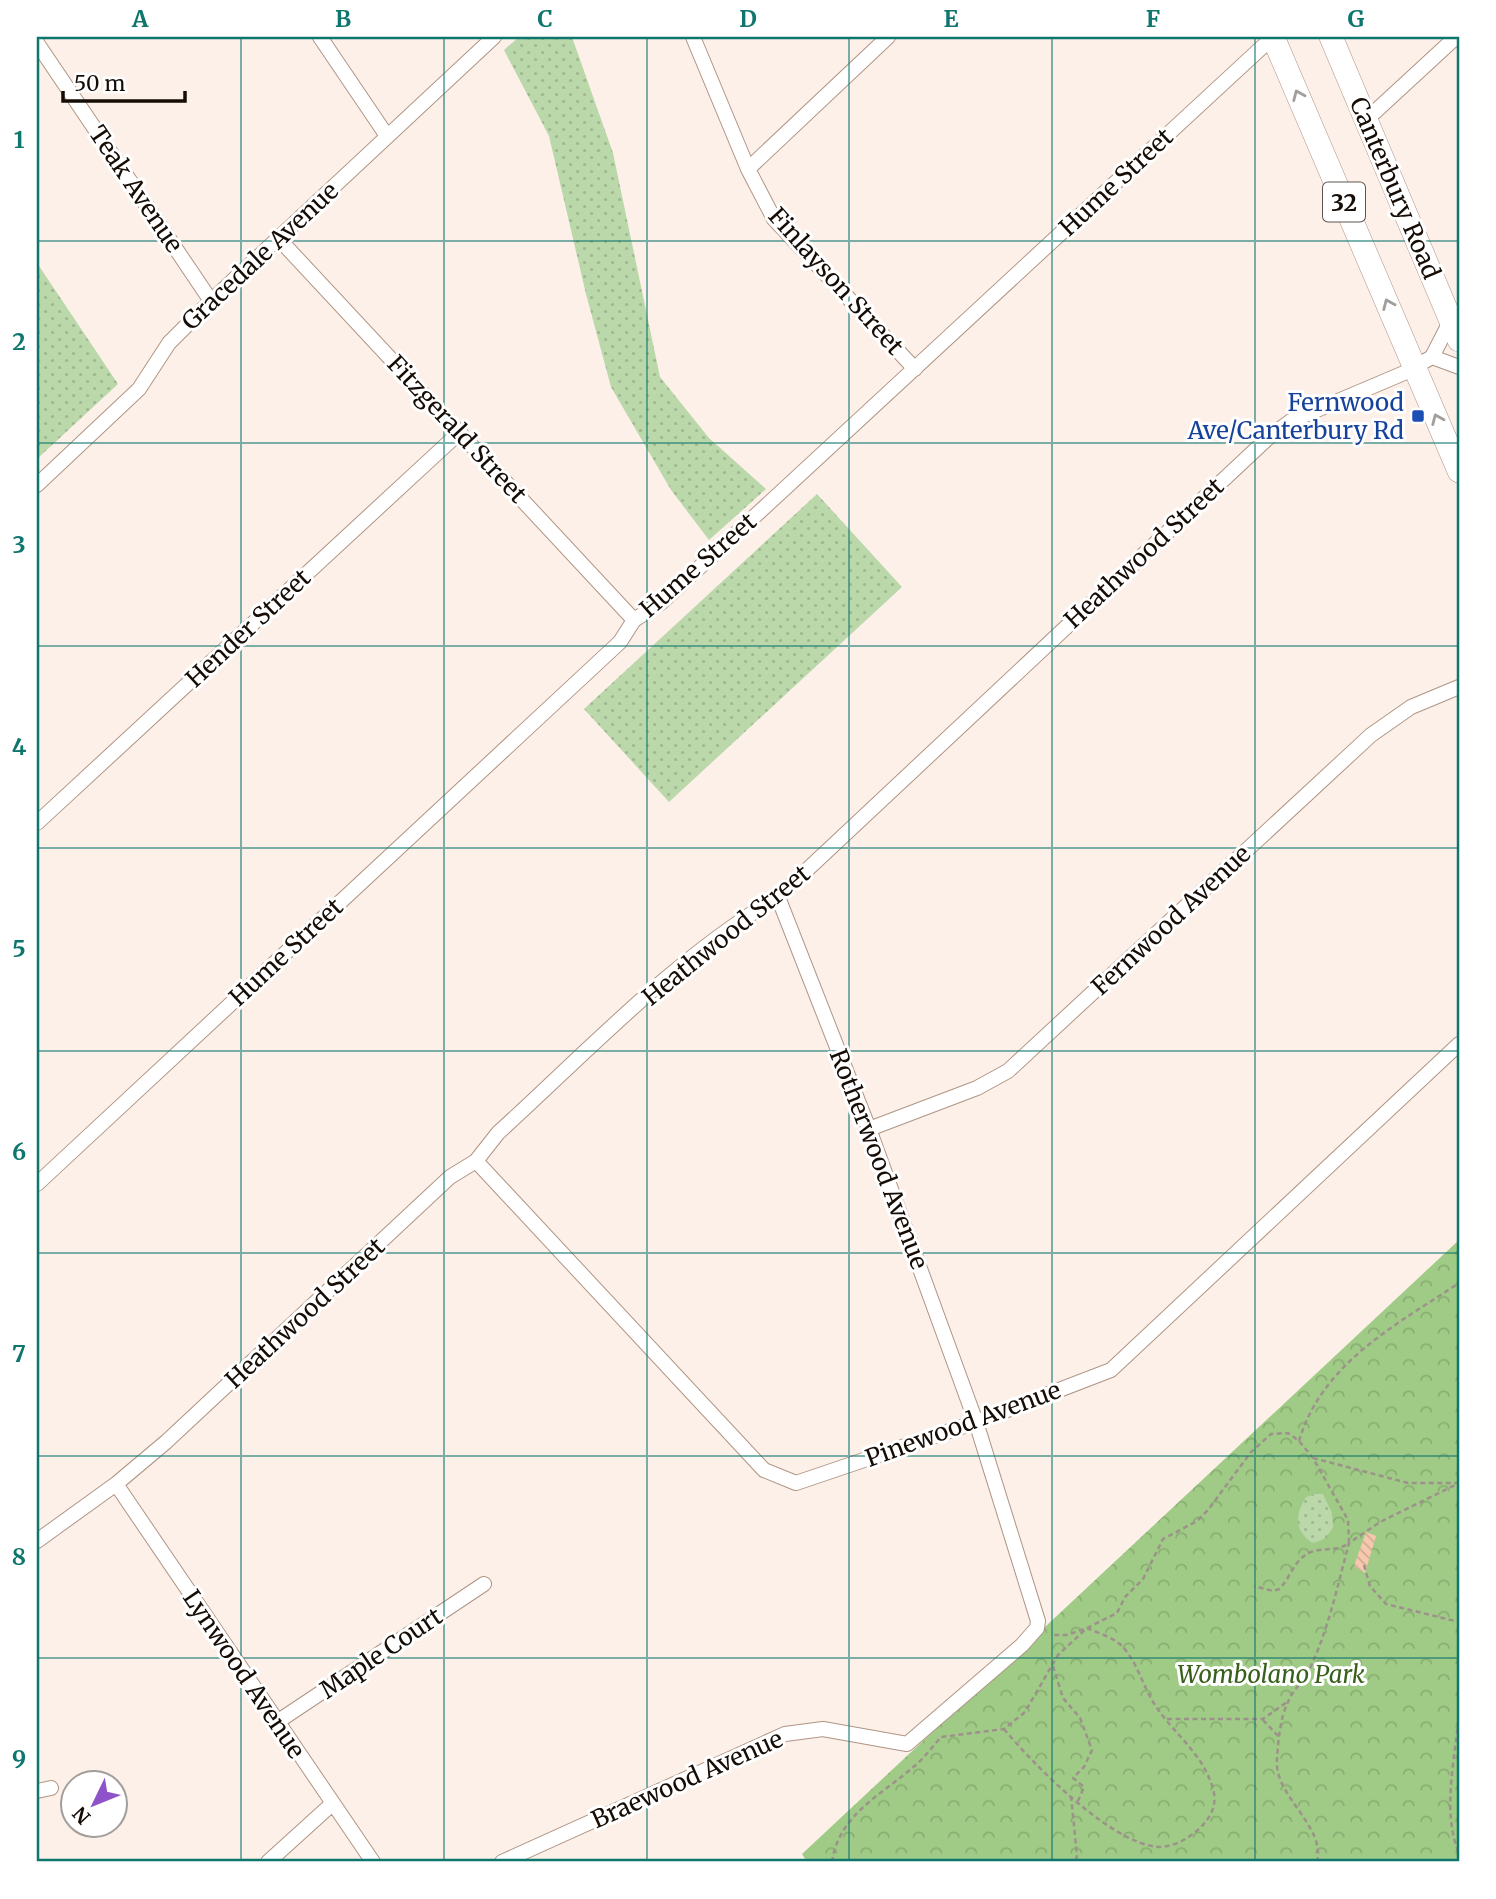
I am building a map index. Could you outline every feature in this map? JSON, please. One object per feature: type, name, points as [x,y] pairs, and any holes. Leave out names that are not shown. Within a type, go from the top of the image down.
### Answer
[{"type":"main road","name":"32","points":[[1273,37],[1424,362],[1459,471]]},
{"type":"main road","name":"Canterbury Road","points":[[1331,37],[1455,330]]},
{"type":"street","points":[[320,37],[387,136]]},
{"type":"street","name":"Gracedale Avenue","points":[[37,485],[139,389],[169,343],[211,301],[494,37]]},
{"type":"street","name":"Finlayson Street","points":[[693,37],[748,169],[774,219],[915,369]]},
{"type":"street","points":[[748,169],[888,37]]},
{"type":"street","name":"Hume Street","points":[[37,1184],[620,642],[635,620],[662,602],[1273,37]]},
{"type":"street","points":[[1366,120],[1456,37]]},
{"type":"street","name":"Teak Avenue","points":[[37,43],[211,301]]},
{"type":"street","name":"Fitzgerald Street","points":[[279,239],[635,620]]},
{"type":"street","points":[[1424,362],[1455,330]]},
{"type":"street","points":[[1424,362],[1459,367]]},
{"type":"street","name":"Heathwood Street","points":[[37,1541],[116,1484],[450,1177],[476,1161],[498,1133],[670,976],[746,916],[778,897],[1268,438],[1292,421],[1424,362]]},
{"type":"street","name":"Hender Street","points":[[37,823],[460,432]]},
{"type":"street","name":"Fernwood Avenue","points":[[869,1129],[977,1088],[1008,1071],[1371,735],[1411,708],[1459,687]]},
{"type":"street","name":"Rotherwood Avenue","points":[[778,897],[869,1129],[976,1422]]},
{"type":"street","name":"Pinewood Avenue","points":[[476,1161],[764,1471],[796,1483],[976,1422],[1111,1370],[1459,1044]]},
{"type":"street","points":[[976,1422],[1038,1621],[1037,1628]]},
{"type":"street","name":"Lynwood Avenue","points":[[116,1484],[373,1862]]},
{"type":"street","name":"Maple Court","points":[[277,1722],[484,1584]]},
{"type":"street","name":"Braewood Avenue","points":[[502,1862],[785,1734],[823,1729],[906,1744],[1021,1645],[1037,1628]]},
{"type":"street","points":[[268,1862],[332,1804]]},
{"type":"path","points":[[1299,1441],[1318,1396],[1361,1350],[1403,1317],[1459,1283]]},
{"type":"path","points":[[1037,1628],[1057,1637],[1087,1628],[1117,1612],[1125,1597],[1143,1578],[1163,1539],[1197,1521],[1251,1452],[1271,1434],[1288,1433],[1299,1441],[1313,1458],[1348,1520],[1349,1543],[1325,1630],[1311,1668],[1287,1702],[1263,1719],[1165,1719]]},
{"type":"path","points":[[1313,1458],[1408,1483],[1459,1483]]},
{"type":"path","points":[[1254,1586],[1273,1591],[1279,1589],[1304,1555],[1320,1550],[1340,1550],[1380,1522],[1459,1483]]},
{"type":"path","points":[[1364,1565],[1370,1586],[1386,1604],[1459,1622]]},
{"type":"path","points":[[832,1862],[839,1839],[852,1817],[920,1761],[941,1737],[1004,1729],[1025,1712],[1058,1655],[1087,1628]]},
{"type":"path","points":[[1004,1729],[1077,1802],[1118,1831],[1159,1847],[1174,1845],[1197,1831],[1212,1812],[1216,1801],[1213,1785],[1196,1752],[1165,1719],[1119,1643],[1087,1628]]},
{"type":"path","points":[[1053,1666],[1063,1698],[1080,1718],[1092,1750],[1073,1778],[1084,1787],[1077,1802]]},
{"type":"path","points":[[1287,1702],[1280,1738],[1278,1772],[1314,1839],[1318,1851],[1317,1862]]},
{"type":"path","points":[[1459,1712],[1451,1805],[1452,1836],[1459,1853]]},
{"type":"path","points":[[1263,1719],[1280,1738]]},
{"type":"path","points":[[1071,1796],[1077,1856],[1074,1862]]},
{"type":"green space","points":[[519,37],[572,37],[613,153],[660,377],[709,438],[766,489],[709,540],[671,490],[611,387],[549,136],[504,50]]},
{"type":"green space","points":[[37,263],[118,384],[37,459]]},
{"type":"green space","points":[[817,494],[902,587],[669,802],[584,709]]},
{"type":"green space","name":"Wombolano Park","points":[[1459,1240],[1459,1862],[807,1862],[802,1854]]},
{"type":"green space","points":[[1323,1494],[1332,1513],[1333,1528],[1324,1539],[1313,1543],[1302,1533],[1298,1516],[1306,1497]]},
{"type":"building","points":[[1366,1532],[1376,1536],[1365,1573],[1354,1566]]},
{"type":"place","name":"Fernwood Ave/Canterbury Rd","points":[[1418,416]]}]
